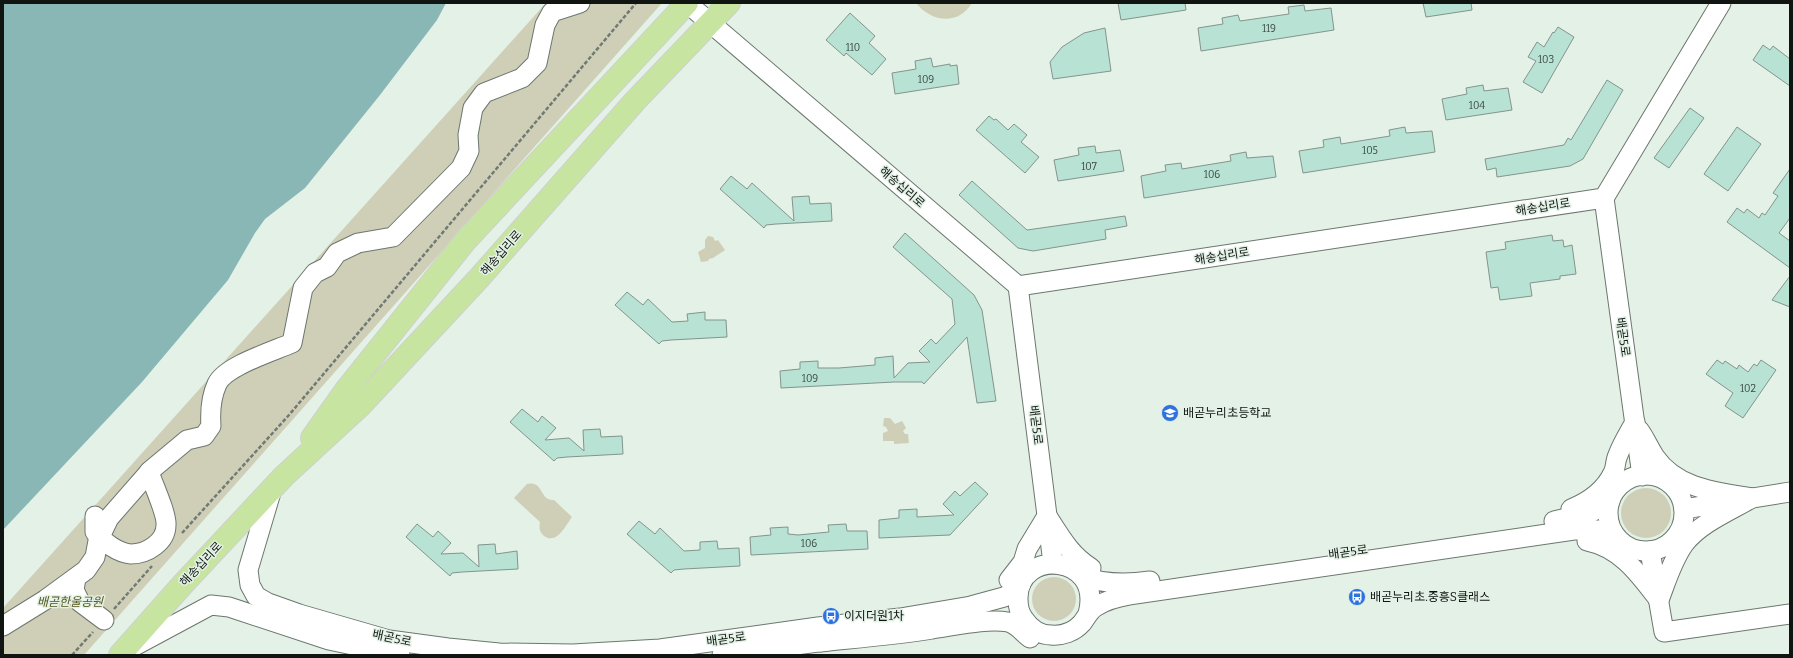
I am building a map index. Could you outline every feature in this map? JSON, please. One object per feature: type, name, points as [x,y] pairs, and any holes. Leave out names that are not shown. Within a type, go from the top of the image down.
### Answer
[{"type":"main road","name":"해송십리로","points":[[278,482],[346,390],[466,240],[687,3]]},
{"type":"main road","name":"해송십리로","points":[[122,653],[182,584],[278,482],[360,406],[480,277],[635,101],[729,3]]},
{"type":"street","points":[[3,626],[45,600],[86,570],[95,557],[100,538],[110,518],[149,472],[173,450],[187,440],[204,436],[211,426],[210,412],[217,382],[228,371],[261,354],[292,343],[303,288],[315,273],[327,267],[337,253],[358,243],[393,237],[461,168],[468,151],[466,112],[469,97],[486,80],[508,70],[533,66],[537,63],[545,25],[552,12],[580,3]]},
{"type":"street","name":"해송십리로","points":[[687,3],[1018,286],[1604,198]]},
{"type":"street","points":[[1604,198],[1721,3]]},
{"type":"street","name":"배곧5로","points":[[1604,198],[1642,476]]},
{"type":"street","name":"배곧5로","points":[[1018,286],[1053,563]]},
{"type":"street","points":[[1635,422],[1656,458],[1683,482],[1705,489],[1752,498]]},
{"type":"street","points":[[1539,529],[1581,505],[1604,486],[1614,472],[1618,455],[1635,422]]},
{"type":"street","points":[[149,472],[174,543]]},
{"type":"street","name":"배곧5로","points":[[1650,551],[1638,551],[1626,546],[1610,529],[1608,517],[1610,501],[1614,492],[1623,482],[1635,476],[1648,475],[1661,478],[1672,486],[1680,496],[1684,509]]},
{"type":"street","name":"배곧5로","points":[[278,482],[248,570],[250,585],[256,596],[268,603],[299,614],[389,640],[499,652],[573,654],[660,649],[898,628],[995,614],[1012,616],[1025,621],[1029,626],[1050,636],[1061,635],[1072,631],[1081,624],[1095,607],[1114,598],[1170,584],[1539,529],[1598,530],[1616,537]]},
{"type":"street","points":[[1790,492],[1684,509],[1681,527],[1672,542],[1661,548],[1650,551],[1664,632],[1790,614]]},
{"type":"street","points":[[1659,600],[1676,558],[1684,544],[1706,526],[1752,498]]},
{"type":"street","name":"배곧5로","points":[[1539,529],[1585,514],[1610,501]]},
{"type":"street","points":[[95,516],[95,532],[100,538],[112,547],[130,554],[141,552],[159,543],[164,535],[167,524]]},
{"type":"street","points":[[819,635],[892,611],[934,606],[986,596],[1002,587],[1014,575],[1047,516],[1063,542],[1073,554],[1096,571],[1170,584]]},
{"type":"street","points":[[1539,529],[1596,543],[1609,548],[1622,556],[1634,568],[1659,600]]},
{"type":"street","name":"배곧5로","points":[[722,655],[900,618],[971,606],[1004,597],[1010,594],[1021,584],[1030,572],[1041,565],[1053,563],[1065,565],[1076,570],[1082,576],[1090,579],[1111,582],[1170,584]]},
{"type":"street","points":[[1082,576],[1090,591],[1088,614]]},
{"type":"street","points":[[76,578],[74,590],[80,602],[104,620]]},
{"type":"street","points":[[1021,584],[1018,593],[1018,606],[1025,621]]},
{"type":"street","name":"배곧5로","points":[[819,635],[925,630],[977,622],[1008,622],[1037,642],[1046,645],[1064,646],[1082,636],[1097,620],[1113,608],[1170,584]]},
{"type":"street","name":"배곧5로","points":[[122,653],[206,607],[217,605],[229,607],[330,640],[400,655]]},
{"type":"path","points":[[174,543],[289,415],[636,3]]},
{"type":"path","points":[[72,655],[155,563]]},
{"type":"green space","name":"배곧한울공원","points":[[546,3],[662,3],[84,655],[3,655],[3,608]]},
{"type":"green space","points":[[916,3],[972,3],[959,15],[944,19],[929,14]]},
{"type":"green space","points":[[708,236],[713,237],[715,241],[718,240],[725,250],[708,261],[701,262],[698,252],[705,248],[705,240]]},
{"type":"green space","points":[[884,418],[890,418],[895,424],[902,421],[906,428],[903,431],[905,434],[908,434],[909,443],[894,444],[894,441],[883,441],[883,433],[888,431],[886,427],[883,426]]},
{"type":"green space","points":[[527,484],[536,485],[546,497],[554,500],[572,517],[561,533],[557,536],[549,538],[544,536],[541,533],[540,522],[514,498]]},
{"type":"green space","points":[[1646,488],[1655,490],[1666,499],[1671,513],[1669,522],[1660,533],[1646,538],[1637,536],[1626,527],[1621,513],[1623,504],[1632,493]]},
{"type":"green space","points":[[1054,577],[1066,581],[1072,587],[1076,599],[1072,611],[1066,617],[1054,621],[1042,617],[1036,611],[1032,599],[1036,587],[1042,581]]},
{"type":"water","points":[[3,3],[446,3],[437,20],[380,95],[305,188],[265,219],[255,233],[228,280],[142,382],[3,530]]},
{"type":"building","points":[[1118,3],[1185,3],[1186,10],[1121,20]]},
{"type":"building","points":[[1423,3],[1471,3],[1472,10],[1426,17]]},
{"type":"building","points":[[1304,5],[1305,11],[1331,8],[1334,30],[1201,51],[1198,28],[1223,24],[1222,18],[1238,15],[1240,21],[1289,14],[1288,7]]},
{"type":"building","points":[[850,13],[875,36],[869,43],[886,59],[872,75],[846,53],[844,56],[826,40]]},
{"type":"building","points":[[1558,27],[1574,37],[1542,93],[1523,82],[1536,61],[1528,57],[1537,42],[1544,47],[1553,32],[1554,33]]},
{"type":"building","points":[[1105,28],[1111,71],[1053,79],[1050,62],[1062,47],[1084,33]]},
{"type":"building","points":[[1763,45],[1770,50],[1773,46],[1790,59],[1790,86],[1753,60]]},
{"type":"building","points":[[931,58],[933,67],[950,64],[950,66],[957,65],[959,84],[895,94],[892,73],[916,69],[915,61]]},
{"type":"building","points":[[1607,80],[1623,90],[1583,159],[1570,166],[1497,177],[1496,168],[1487,170],[1485,159],[1564,145],[1568,138],[1571,140]]},
{"type":"building","points":[[1483,85],[1484,91],[1508,88],[1512,110],[1446,120],[1442,99],[1467,94],[1466,88]]},
{"type":"building","points":[[1690,108],[1704,118],[1669,168],[1654,158]]},
{"type":"building","points":[[989,116],[994,120],[996,119],[1008,130],[1014,124],[1027,135],[1021,142],[1039,157],[1025,173],[976,130]]},
{"type":"building","points":[[1405,127],[1406,133],[1432,131],[1435,152],[1303,173],[1299,151],[1324,147],[1323,140],[1340,137],[1341,144],[1390,136],[1389,130]]},
{"type":"building","points":[[1737,127],[1761,144],[1728,191],[1704,174]]},
{"type":"building","points":[[1095,146],[1096,153],[1120,150],[1124,171],[1058,181],[1054,160],[1079,155],[1078,148]]},
{"type":"building","points":[[1246,152],[1247,158],[1273,156],[1276,177],[1144,198],[1141,176],[1166,171],[1165,165],[1181,163],[1182,169],[1231,161],[1230,155]]},
{"type":"building","points":[[1790,169],[1790,218],[1779,233],[1790,241],[1790,268],[1727,222],[1737,208],[1744,213],[1747,209],[1759,218],[1762,213],[1765,215],[1778,196],[1773,193]]},
{"type":"building","points":[[731,176],[747,189],[752,183],[794,221],[792,197],[809,196],[810,204],[831,203],[832,221],[766,225],[764,228],[720,189]]},
{"type":"building","points":[[972,181],[1027,230],[1125,216],[1127,226],[1105,230],[1106,239],[1033,251],[1018,248],[959,195]]},
{"type":"building","points":[[905,233],[974,295],[982,310],[996,401],[977,403],[967,337],[924,384],[922,382],[894,382],[781,388],[780,371],[800,369],[800,362],[818,361],[818,368],[839,368],[875,365],[875,358],[893,356],[894,378],[908,363],[930,362],[919,351],[931,339],[936,344],[955,324],[952,299],[893,247]]},
{"type":"building","points":[[1552,235],[1553,241],[1563,240],[1564,247],[1572,245],[1576,274],[1560,276],[1560,279],[1530,283],[1532,296],[1500,300],[1498,287],[1491,288],[1486,252],[1506,249],[1505,242]]},
{"type":"building","points":[[1790,276],[1790,307],[1772,300]]},
{"type":"building","points":[[627,292],[643,305],[648,299],[672,322],[688,321],[687,314],[705,312],[705,320],[726,320],[727,337],[671,340],[662,341],[659,344],[615,305]]},
{"type":"building","points":[[1717,360],[1723,364],[1725,361],[1737,369],[1739,365],[1748,372],[1754,364],[1757,366],[1761,360],[1776,370],[1743,418],[1725,406],[1733,393],[1706,374]]},
{"type":"building","points":[[522,409],[538,422],[542,416],[556,428],[545,440],[569,438],[584,451],[583,430],[600,429],[601,437],[622,436],[623,454],[557,458],[554,461],[510,422]]},
{"type":"building","points":[[975,482],[988,494],[950,535],[879,538],[879,520],[899,518],[899,510],[917,509],[917,517],[954,515],[943,504],[955,491],[960,496]]},
{"type":"building","points":[[639,521],[655,534],[660,528],[684,551],[700,550],[700,542],[717,541],[718,549],[739,548],[740,566],[674,570],[671,573],[627,534]]},
{"type":"building","points":[[417,524],[433,537],[438,531],[451,543],[441,554],[463,553],[479,567],[478,545],[495,544],[496,554],[517,551],[518,569],[452,573],[450,576],[406,537]]},
{"type":"building","points":[[846,524],[847,531],[867,531],[868,549],[751,555],[750,537],[771,535],[770,528],[788,527],[788,534],[798,535],[829,532],[828,525]]},
{"type":"place","name":"배곧누리초등학교","points":[[1170,413]]},
{"type":"place","name":"배곧누리초.중흥S클래스","points":[[1357,597]]},
{"type":"place","name":"이지더원1차","points":[[831,616]]}]
